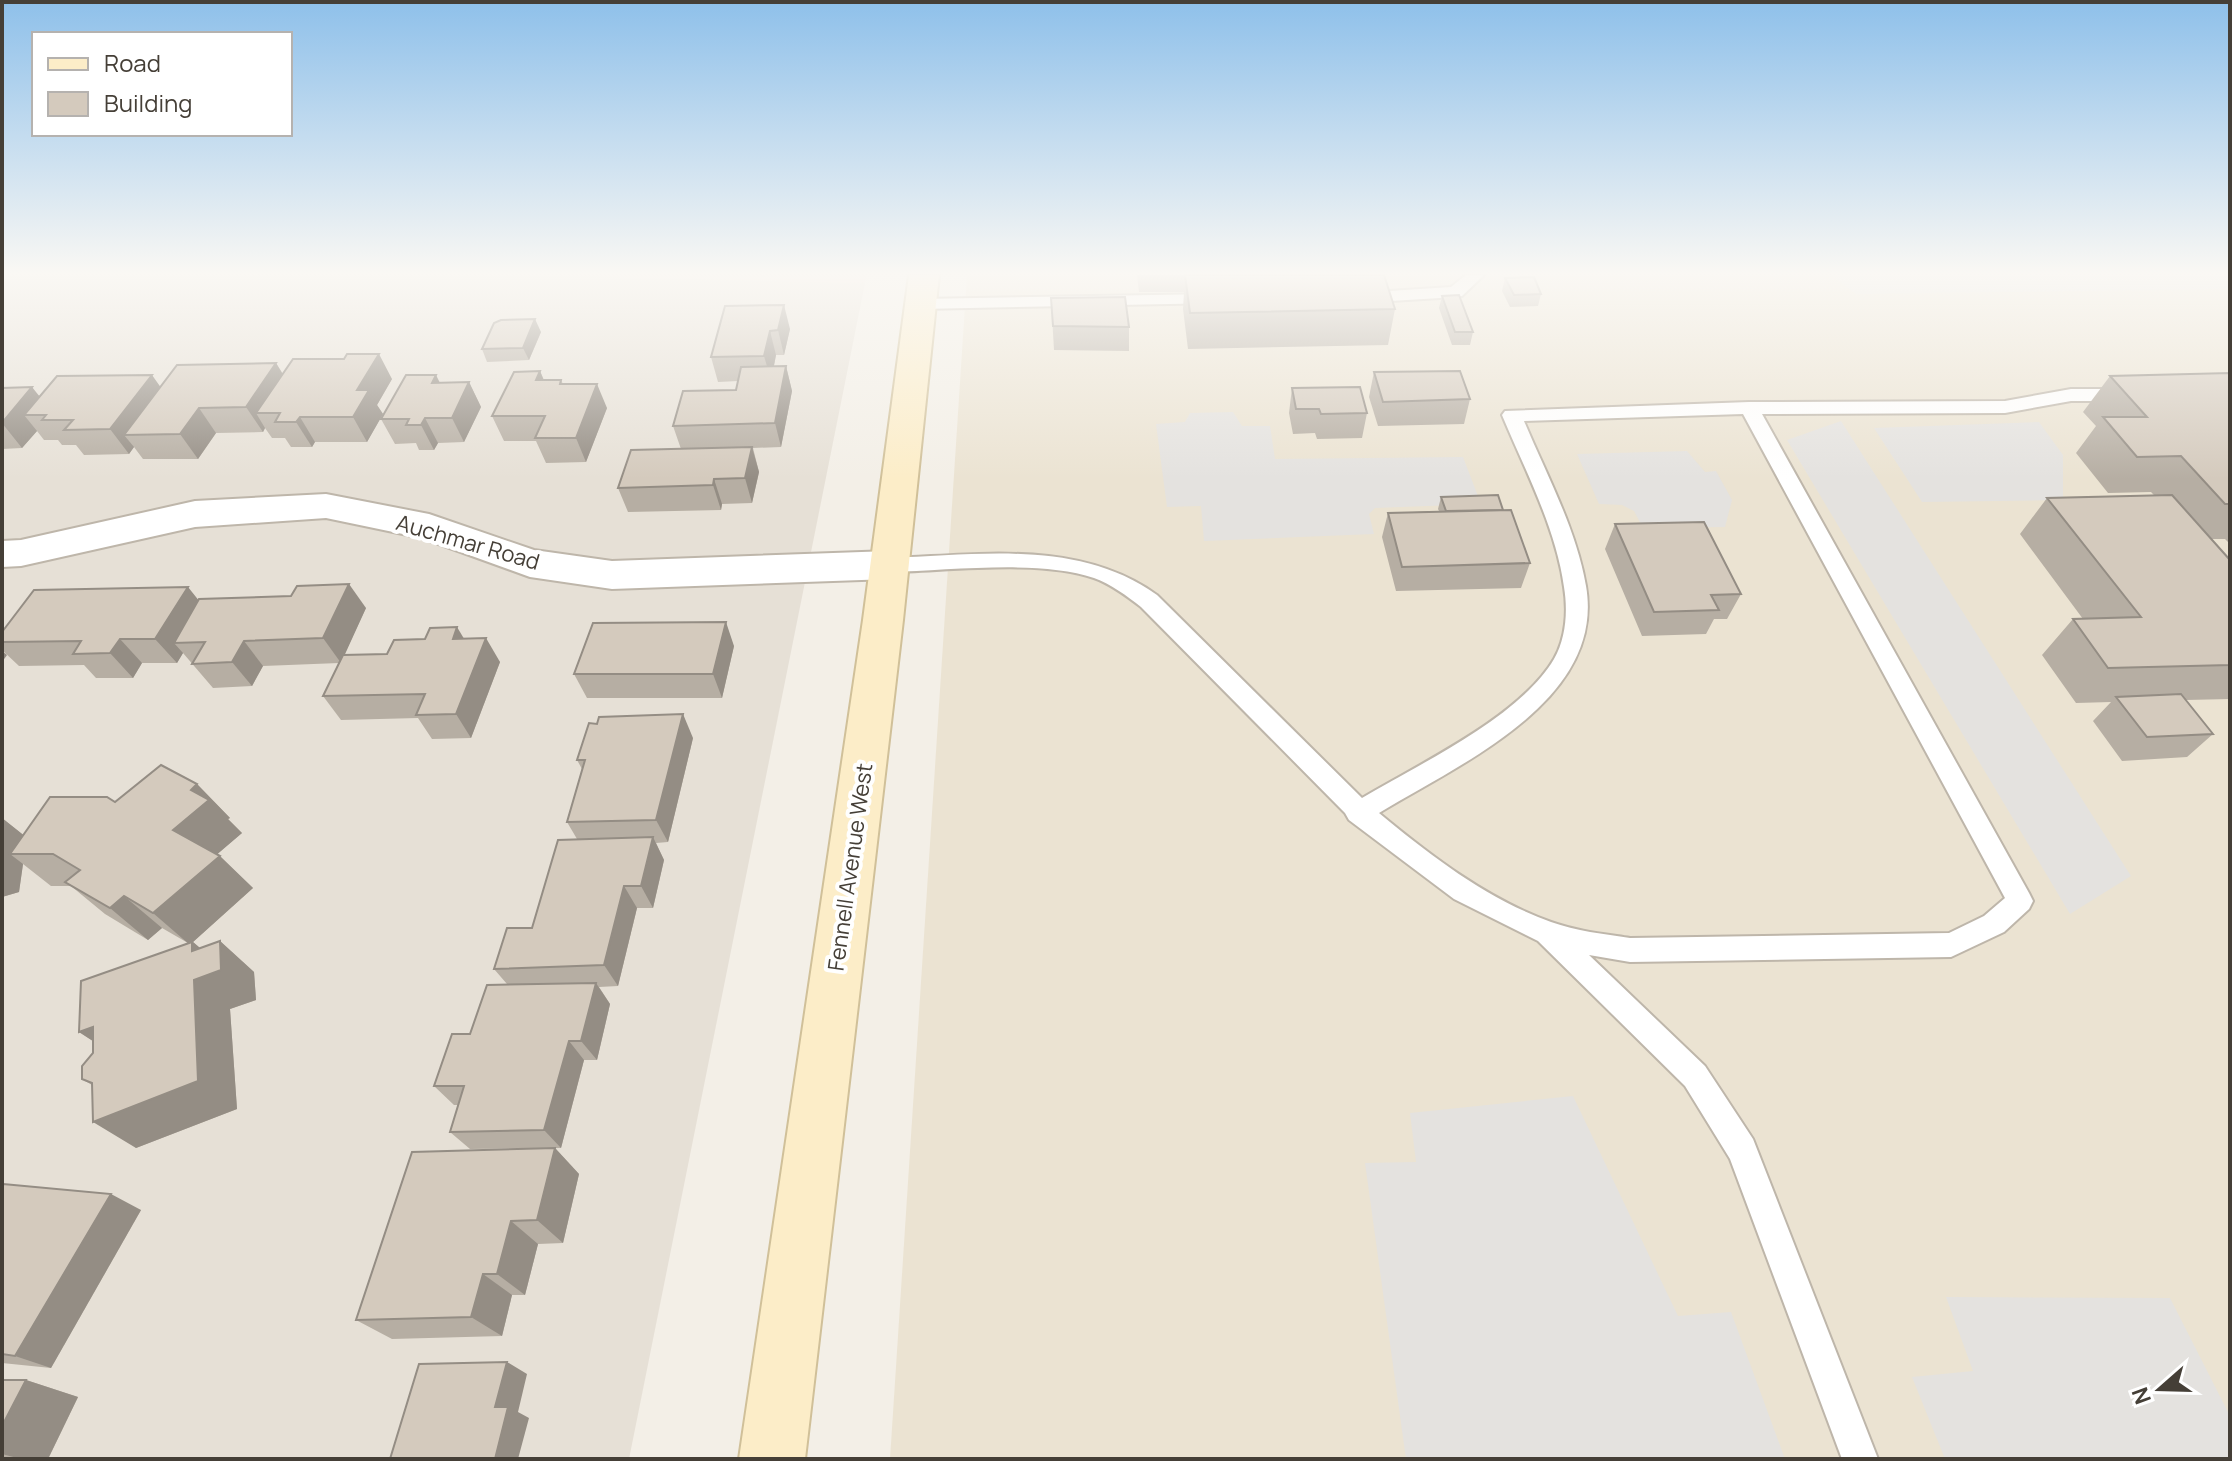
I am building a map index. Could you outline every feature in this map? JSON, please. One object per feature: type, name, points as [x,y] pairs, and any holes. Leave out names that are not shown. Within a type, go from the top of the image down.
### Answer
[{"type":"main road","name":"Fennell Avenue West","points":[[772,1459],[890,565],[916,343]]},
{"type":"street","name":"Auchmar Road","points":[[2,554],[21,553],[195,514],[326,506],[429,527],[530,563],[612,575],[890,565]]},
{"type":"lane","points":[[1358,813],[1505,721],[1537,696],[1559,671],[1573,639],[1577,602],[1568,559],[1512,415],[1749,408],[2005,407],[2071,395],[2140,395]]},
{"type":"lane","points":[[890,565],[1084,568],[1129,586],[1149,601],[1358,813],[1398,848],[1489,906],[1544,931],[1586,943],[1630,950],[1951,945],[1994,924],[2020,901],[1749,408]]},
{"type":"lane","points":[[1544,931],[1695,1076],[1742,1150],[1860,1459]]},
{"type":"shaded area","points":[[2,343],[853,343],[629,1459],[2,1459]]},
{"type":"shaded area","points":[[963,343],[2230,343],[2230,1459],[890,1459]]},
{"type":"shaded area","points":[[1233,412],[1242,426],[1270,426],[1275,459],[1463,457],[1481,504],[1375,508],[1369,514],[1374,534],[1204,541],[1201,506],[1167,507],[1156,424],[1185,422],[1190,413]]},
{"type":"shaded area","points":[[1841,421],[2131,876],[2070,914],[1787,440]]},
{"type":"shaded area","points":[[2039,422],[2063,455],[2063,500],[1922,502],[1874,428]]},
{"type":"shaded area","points":[[1687,451],[1705,472],[1716,471],[1732,500],[1725,527],[1643,528],[1634,511],[1622,505],[1599,504],[1577,454]]},
{"type":"shaded area","points":[[1573,1096],[1678,1316],[1731,1312],[1785,1459],[1406,1459],[1365,1163],[1416,1162],[1410,1113]]},
{"type":"shaded area","points":[[1946,1297],[2170,1298],[2230,1416],[2230,1459],[1945,1459],[1912,1377],[1973,1371]]},
{"type":"building","points":[[485,343],[525,343],[523,348],[482,349]]},
{"type":"building","points":[[715,343],[767,343],[764,356],[711,357]]},
{"type":"building","points":[[347,354],[379,354],[357,390],[369,390],[353,417],[300,417],[296,422],[275,422],[280,413],[256,413],[293,359],[344,359]]},
{"type":"building","points":[[276,363],[246,407],[199,408],[180,434],[124,435],[177,365]]},
{"type":"building","points":[[786,366],[775,423],[673,426],[683,391],[736,390],[741,367]]},
{"type":"building","points":[[540,371],[536,380],[561,380],[560,384],[597,384],[576,438],[535,438],[545,416],[492,416],[514,372]]},
{"type":"building","points":[[1460,371],[1470,399],[1383,402],[1374,372]]},
{"type":"building","points":[[2230,373],[2230,504],[2225,504],[2181,456],[2137,457],[2103,417],[2147,417],[2110,376]]},
{"type":"building","points":[[152,375],[110,429],[64,430],[73,420],[42,420],[46,415],[24,415],[57,376]]},
{"type":"building","points":[[406,375],[436,375],[432,383],[469,382],[452,418],[425,418],[421,425],[406,425],[409,419],[381,419]]},
{"type":"building","points":[[32,387],[2,423],[2,388]]},
{"type":"building","points":[[1360,387],[1367,413],[1321,414],[1319,409],[1296,409],[1292,388]]},
{"type":"building","points":[[752,447],[745,478],[714,479],[713,485],[618,488],[631,450]]},
{"type":"building","points":[[1498,495],[1503,510],[1446,511],[1441,497]]},
{"type":"building","points":[[2172,495],[2230,560],[2230,665],[2108,668],[2073,619],[2141,617],[2047,498]]},
{"type":"building","points":[[1511,510],[1530,563],[1402,567],[1388,513]]},
{"type":"building","points":[[1704,522],[1741,594],[1711,595],[1719,610],[1654,612],[1615,524]]},
{"type":"building","points":[[349,584],[323,638],[244,641],[232,662],[192,664],[205,642],[174,643],[199,599],[291,596],[297,586]]},
{"type":"building","points":[[188,587],[155,639],[120,639],[110,653],[73,654],[81,641],[2,642],[2,632],[34,590]]},
{"type":"building","points":[[726,622],[713,674],[574,674],[593,623]]},
{"type":"building","points":[[457,627],[453,639],[486,638],[456,714],[416,715],[425,694],[323,696],[343,655],[387,654],[394,640],[425,639],[430,628]]},
{"type":"building","points":[[2181,694],[2213,734],[2147,737],[2116,697]]},
{"type":"building","points":[[683,714],[656,820],[567,822],[585,760],[577,760],[589,723],[597,724],[599,717]]},
{"type":"building","points":[[161,765],[197,784],[191,790],[209,800],[173,830],[220,856],[153,913],[124,896],[110,908],[65,882],[80,870],[53,854],[10,854],[50,797],[107,797],[115,802]]},
{"type":"building","points":[[653,837],[641,886],[624,886],[604,965],[494,969],[507,928],[532,928],[558,840]]},
{"type":"building","points":[[220,941],[221,970],[194,980],[198,1081],[93,1122],[92,1083],[82,1079],[82,1066],[93,1053],[93,1027],[79,1032],[81,981],[192,942],[192,951]]},
{"type":"building","points":[[596,983],[581,1041],[569,1041],[544,1130],[450,1132],[464,1086],[434,1086],[452,1034],[470,1034],[487,985]]},
{"type":"building","points":[[555,1148],[537,1220],[511,1221],[497,1274],[483,1274],[471,1317],[356,1320],[412,1152]]},
{"type":"building","points":[[3,1184],[111,1194],[15,1356],[2,1354]]},
{"type":"building","points":[[507,1362],[495,1407],[508,1407],[495,1459],[390,1459],[419,1364]]},
{"type":"building","points":[[2,1380],[26,1380],[2,1426]]}]
